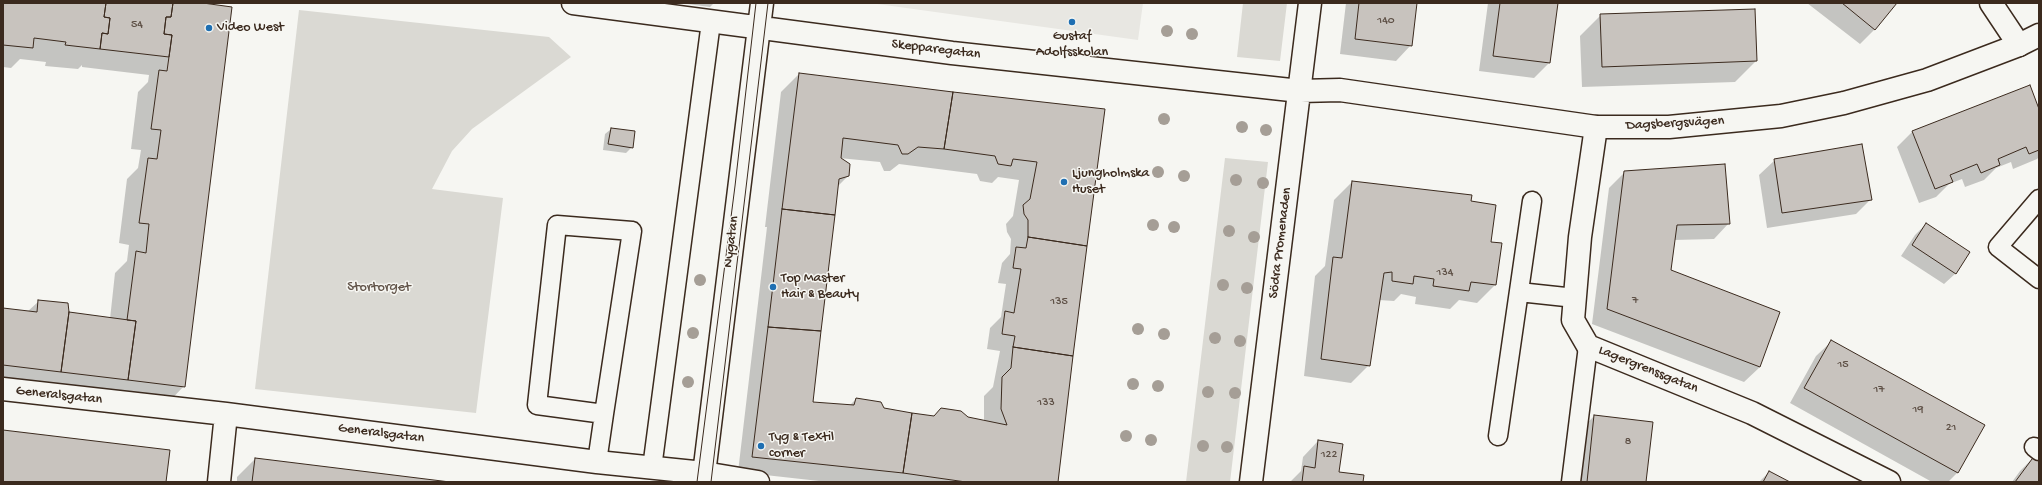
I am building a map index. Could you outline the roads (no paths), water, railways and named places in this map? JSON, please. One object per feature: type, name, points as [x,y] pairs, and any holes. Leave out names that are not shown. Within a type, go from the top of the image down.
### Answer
[{"type":"street","name":"Skepparegatan","points":[[573,3],[952,53],[1300,91]]},
{"type":"street","name":"Nygatan","points":[[704,478],[762,3]]},
{"type":"street","name":"Södra Promenaden","points":[[1252,482],[1310,3]]},
{"type":"street","points":[[1991,3],[2019,45]]},
{"type":"street","name":"Dagsbergsvägen","points":[[1300,91],[1340,90],[1596,127],[1669,127],[1781,116],[1844,103],[1927,80],[2019,45],[2039,35]]},
{"type":"street","name":"Lagergrenssgatan","points":[[1596,127],[1580,237],[1572,320],[1588,346],[1752,413],[1889,482]]},
{"type":"street","name":"Generalsgatan","points":[[3,389],[226,414],[652,468],[704,478],[758,482]]},
{"type":"street","points":[[219,482],[226,414]]},
{"type":"lane","points":[[652,468],[710,22]]},
{"type":"lane","points":[[2039,199],[1998,247],[2039,279]]},
{"type":"lane","points":[[1498,436],[1532,201]]},
{"type":"lane","points":[[597,462],[632,231],[557,225],[537,405],[604,414]]},
{"type":"lane","points":[[1519,292],[1574,298]]},
{"type":"lane","points":[[1571,482],[1588,346]]},
{"type":"tram line","points":[[697,482],[735,186],[756,3]]},
{"type":"tram line","points":[[711,482],[768,3]]},
{"type":"place","name":"Gustaf Adolfsskolan","points":[[1072,22]]},
{"type":"place","name":"Video West","points":[[209,28]]},
{"type":"place","name":"Ljungholmska Huset","points":[[1064,182]]},
{"type":"place","name":"Top Master Hair & Beauty","points":[[773,287]]},
{"type":"place","name":"Tyg & Textil corner","points":[[761,446]]},
{"type":"park label","name":"Stortorget","points":[[379,288]]}]
